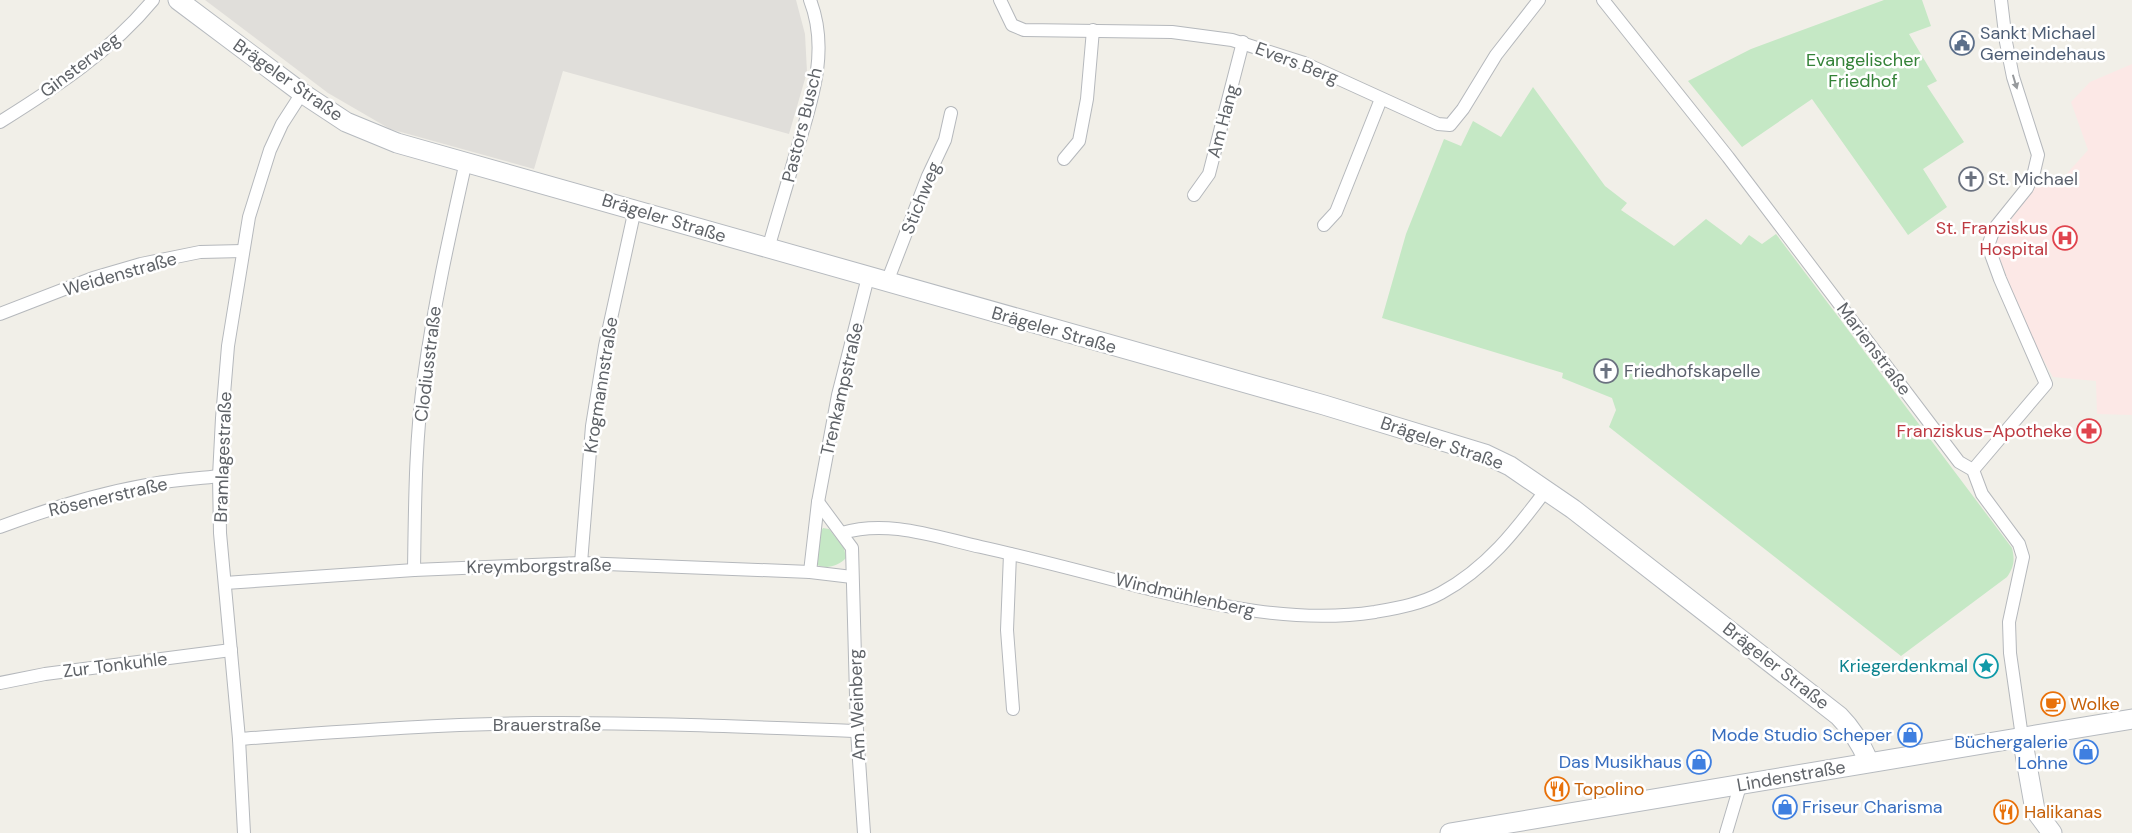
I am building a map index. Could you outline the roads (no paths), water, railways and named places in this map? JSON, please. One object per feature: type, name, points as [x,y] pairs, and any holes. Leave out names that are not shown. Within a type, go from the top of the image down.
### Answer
[{"type":"street","name":"Ginsterweg","points":[[0,122],[56,86],[102,52],[130,28],[154,0]]},
{"type":"street","name":"Brägeler Straße","points":[[178,0],[302,93],[346,122],[397,143],[1324,405],[1478,452],[1510,466],[1546,490],[1665,579],[1839,716],[1859,740],[1870,762]]},
{"type":"street","name":"Pastors Busch","points":[[768,249],[817,77],[820,44],[817,16],[810,0]]},
{"type":"street","name":"Evers Berg","points":[[1000,0],[1012,25],[1024,30],[1172,32],[1243,42],[1304,63],[1438,124],[1450,124],[1463,109],[1496,55],[1538,0]]},
{"type":"street","name":"Marienstraße","points":[[1603,0],[1723,150],[1959,462],[1973,470]]},
{"type":"street","points":[[2001,0],[2006,42],[2013,77],[2038,155],[2034,172],[2027,188],[1994,229],[1988,246],[2000,280],[2046,384],[1973,470],[1982,494],[2020,544],[2023,557],[2009,622],[2010,654],[2035,810],[2052,833]]},
{"type":"street","points":[[1064,159],[1079,141],[1087,99],[1093,30]]},
{"type":"street","name":"Am Hang","points":[[1194,195],[1209,174],[1243,42]]},
{"type":"street","name":"Bramlagestraße","points":[[244,833],[239,739],[220,533],[219,476],[228,346],[249,217],[270,150],[282,124],[302,93]]},
{"type":"street","points":[[1324,225],[1336,212],[1382,99]]},
{"type":"street","name":"Stichweg","points":[[887,282],[928,176],[945,140],[950,112]]},
{"type":"street","name":"Clodiusstraße","points":[[414,570],[416,476],[424,379],[436,293],[466,161]]},
{"type":"street","name":"Krogmannstraße","points":[[581,562],[592,426],[604,346],[635,209]]},
{"type":"street","name":"Weidenstraße","points":[[0,314],[93,278],[141,264],[200,252],[243,251]]},
{"type":"street","name":"Trenkampstraße","points":[[810,572],[818,502],[838,395],[868,277]]},
{"type":"street","name":"Rösenerstraße","points":[[0,527],[65,504],[148,484],[219,476]]},
{"type":"street","name":"Windmühlenberg","points":[[842,533],[859,528],[880,526],[1010,554],[1208,604],[1262,613],[1314,617],[1358,614],[1401,608],[1440,594],[1473,572],[1508,540],[1546,490]]},
{"type":"street","points":[[818,502],[852,548],[852,577]]},
{"type":"street","points":[[1010,554],[1007,630],[1013,709]]},
{"type":"street","name":"Kreymborgstraße","points":[[225,583],[414,570],[581,562],[810,572],[852,577]]},
{"type":"street","name":"Am Weinberg","points":[[852,577],[856,731],[864,833]]},
{"type":"street","name":"Zur Tonkuhle","points":[[0,683],[44,674],[231,650]]},
{"type":"street","name":"Lindenstraße","points":[[1450,833],[2132,719]]},
{"type":"street","name":"Brauerstraße","points":[[239,739],[346,731],[533,723],[695,725],[856,731]]},
{"type":"street","points":[[1726,833],[1740,786]]},
{"type":"place","name":"Sankt Michael Gemeindehaus","points":[[1962,43]]},
{"type":"place","name":"St. Michael","points":[[1971,179]]},
{"type":"place","name":"St. Franziskus Hospital","points":[[2065,238]]},
{"type":"place","name":"Friedhofskapelle","points":[[1606,371]]},
{"type":"place","name":"Franziskus-Apotheke","points":[[2089,431]]},
{"type":"place","name":"Kriegerdenkmal","points":[[1986,666]]},
{"type":"place","name":"Wolke","points":[[2053,704]]},
{"type":"place","name":"Mode Studio Scheper","points":[[1910,735]]},
{"type":"place","name":"Büchergalerie Lohne","points":[[2086,752]]},
{"type":"place","name":"Das Musikhaus","points":[[1699,762]]},
{"type":"place","name":"Topolino","points":[[1557,789]]},
{"type":"place","name":"Friseur Charisma","points":[[1785,807]]},
{"type":"place","name":"Halikanas","points":[[2006,812]]},
{"type":"park label","name":"Evangelischer Friedhof","points":[[1863,70]]}]
